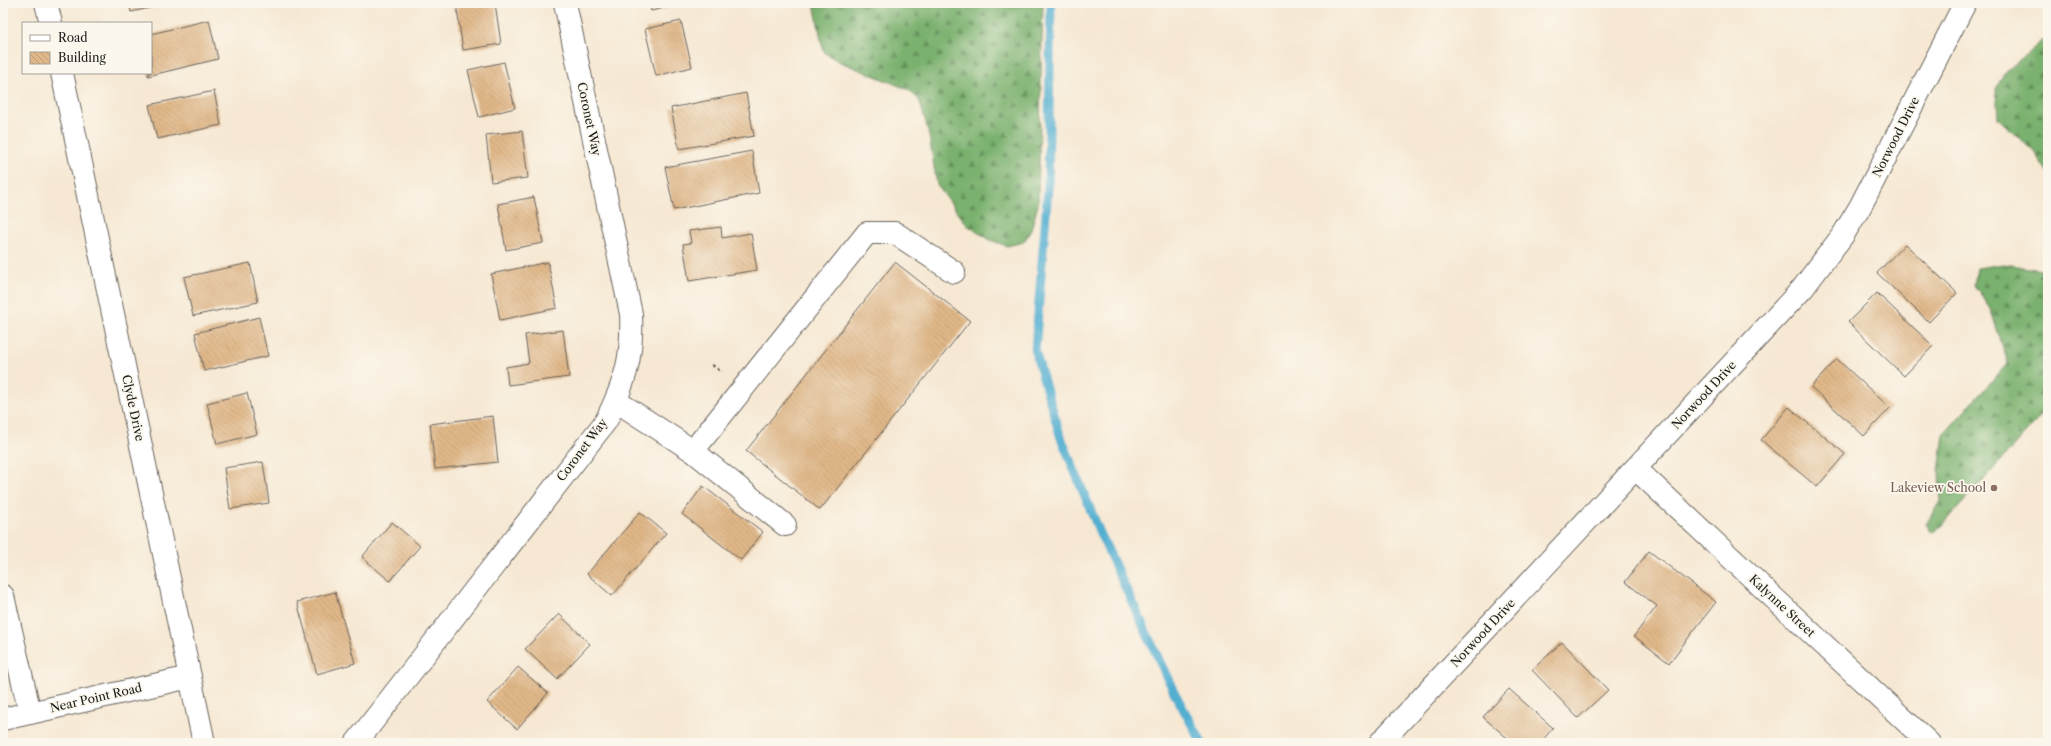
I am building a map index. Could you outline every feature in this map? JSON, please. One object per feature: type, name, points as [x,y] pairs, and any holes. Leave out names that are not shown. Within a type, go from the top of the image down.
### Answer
[{"type":"street","points":[[46,3],[51,22]]},
{"type":"street","name":"Coronet Way","points":[[356,743],[606,421],[616,401],[628,370],[632,333],[631,314],[565,3]]},
{"type":"street","name":"Norwood Drive","points":[[1380,743],[1803,288],[1843,235],[1860,207],[1966,3]]},
{"type":"street","name":"Clyde Drive","points":[[62,74],[204,743]]},
{"type":"street","points":[[693,451],[867,233],[895,233],[954,272]]},
{"type":"street","points":[[616,401],[693,451],[785,525]]},
{"type":"street","name":"Kalynne Street","points":[[1636,469],[1929,743]]},
{"type":"street","points":[[3,596],[30,713]]},
{"type":"street","name":"Near Point Road","points":[[3,719],[190,676]]},
{"type":"green space","points":[[814,3],[1043,3],[1038,205],[1031,230],[1024,242],[1007,246],[990,240],[967,225],[937,185],[928,130],[919,100],[909,90],[838,61],[825,53],[822,45]]},
{"type":"green space","points":[[2048,36],[2048,173],[2034,152],[1998,118],[1996,89],[2004,73]]},
{"type":"green space","points":[[2004,264],[2048,271],[2048,408],[1942,526],[1931,532],[1926,524],[1940,501],[1939,471],[1944,434],[2008,363],[1990,308],[1974,285],[1977,268]]},
{"type":"building","points":[[129,3],[168,3],[168,4],[131,12]]},
{"type":"building","points":[[456,3],[495,3],[501,44],[463,50]]},
{"type":"building","points":[[649,3],[683,3],[683,4],[651,11]]},
{"type":"building","points":[[209,20],[218,59],[148,76],[148,74],[152,74],[152,34]]},
{"type":"building","points":[[681,21],[692,67],[656,76],[645,29]]},
{"type":"building","points":[[504,62],[515,108],[479,117],[468,70]]},
{"type":"building","points":[[214,91],[221,125],[157,139],[149,105]]},
{"type":"building","points":[[746,93],[754,136],[679,149],[671,108]]},
{"type":"building","points":[[522,131],[528,178],[491,182],[486,135]]},
{"type":"building","points":[[752,151],[759,193],[674,210],[665,167]]},
{"type":"building","points":[[534,197],[543,243],[506,250],[498,204]]},
{"type":"building","points":[[721,227],[722,238],[751,233],[757,270],[689,281],[683,244],[691,243],[689,231]]},
{"type":"building","points":[[1905,244],[1957,293],[1929,322],[1877,273]]},
{"type":"building","points":[[548,262],[557,308],[500,320],[491,274]]},
{"type":"building","points":[[895,262],[970,321],[820,510],[746,451]]},
{"type":"building","points":[[250,263],[258,302],[193,316],[184,277]]},
{"type":"building","points":[[1877,293],[1933,346],[1904,376],[1848,322]]},
{"type":"building","points":[[259,317],[268,356],[204,371],[195,333]]},
{"type":"building","points":[[563,330],[569,377],[508,385],[506,367],[529,363],[525,335]]},
{"type":"building","points":[[1837,359],[1890,408],[1864,436],[1811,387]]},
{"type":"building","points":[[247,393],[257,434],[217,444],[207,403]]},
{"type":"building","points":[[1789,407],[1845,454],[1817,487],[1761,440]]},
{"type":"building","points":[[493,416],[498,462],[435,469],[430,424]]},
{"type":"building","points":[[263,462],[269,503],[230,509],[224,468]]},
{"type":"building","points":[[703,486],[763,532],[741,560],[682,514]]},
{"type":"building","points":[[640,512],[666,533],[612,596],[587,574]]},
{"type":"building","points":[[392,522],[420,546],[390,581],[362,557]]},
{"type":"building","points":[[1649,551],[1716,602],[1669,663],[1634,636],[1657,606],[1625,582]]},
{"type":"building","points":[[335,592],[355,663],[317,674],[297,602]]},
{"type":"building","points":[[559,614],[590,644],[557,679],[525,649]]},
{"type":"building","points":[[1562,642],[1608,690],[1578,718],[1532,670]]},
{"type":"building","points":[[518,667],[548,693],[517,729],[487,702]]},
{"type":"building","points":[[1509,689],[1553,728],[1540,743],[1513,743],[1483,717]]},
{"type":"waterway","points":[[1051,3],[1048,188],[1035,351],[1060,435],[1100,533],[1174,692],[1202,743]]},
{"type":"place","name":"Lakeview School","points":[[1994,488]]}]
